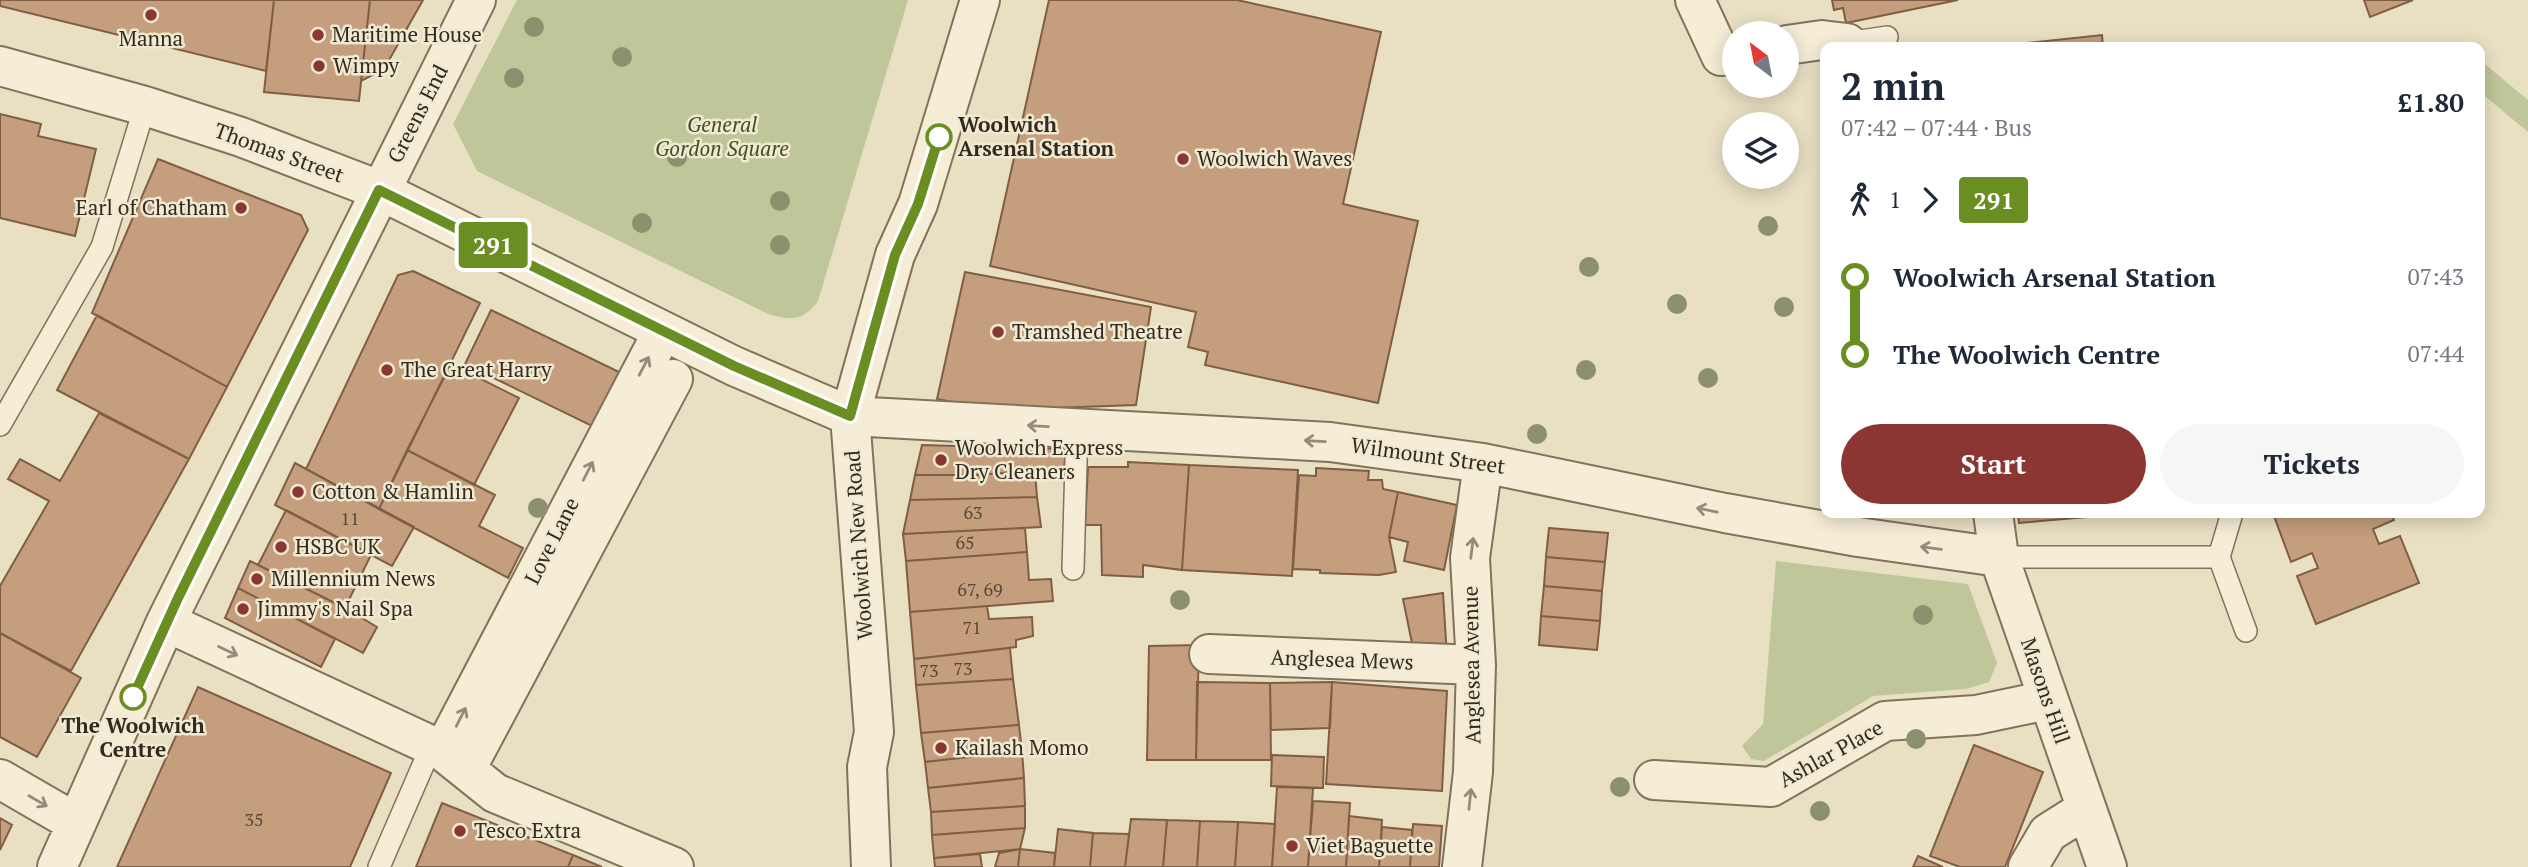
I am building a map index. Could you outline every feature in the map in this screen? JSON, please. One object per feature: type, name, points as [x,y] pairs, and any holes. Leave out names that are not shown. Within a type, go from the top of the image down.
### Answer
[{"type":"street","name":"Greens End","points":[[57,867],[166,622],[476,0]]},
{"type":"street","name":"Woolwich New Road","points":[[871,867],[867,767],[874,732],[850,416],[895,255],[918,204],[980,0]]},
{"type":"street","points":[[1695,0],[1722,56]]},
{"type":"street","points":[[1799,43],[1822,40],[1839,42]]},
{"type":"street","name":"Thomas Street","points":[[0,66],[145,106],[241,137],[379,190],[663,331],[850,416]]},
{"type":"street","name":"Love Lane","points":[[447,756],[663,331]]},
{"type":"street","points":[[447,756],[673,379]]},
{"type":"street","name":"Wilmount Street","points":[[850,416],[1330,442],[1483,463],[1738,516],[1857,537],[1999,557]]},
{"type":"street","name":"Anglesea Avenue","points":[[1462,867],[1473,772],[1476,665],[1470,558],[1483,463]]},
{"type":"street","name":"Masons Hill","points":[[1994,518],[1999,557],[2107,867]]},
{"type":"street","points":[[166,622],[447,756],[495,793],[674,867]]},
{"type":"street","name":"Anglesea Mews","points":[[1209,654],[1476,665]]},
{"type":"street","name":"Ashlar Place","points":[[1654,780],[1771,787],[1885,721],[1976,715],[2048,700]]},
{"type":"street","name":"Woolwich New Road","points":[[874,732],[884,757],[895,867]]},
{"type":"street","points":[[0,779],[76,823]]},
{"type":"street","points":[[2028,867],[2048,833],[2086,809]]},
{"type":"lane","points":[[1854,42],[1887,37]]},
{"type":"lane","points":[[0,425],[102,247],[145,106]]},
{"type":"lane","points":[[1073,569],[1077,428]]},
{"type":"lane","points":[[2231,518],[2219,557],[2246,631]]},
{"type":"lane","points":[[1999,557],[2219,557]]},
{"type":"lane","name":"Love Lane","points":[[379,867],[447,756]]},
{"type":"green space","name":"General Gordon Square","points":[[517,0],[908,0],[818,301],[807,313],[789,318],[766,313],[477,171],[453,124]]},
{"type":"green space","points":[[2485,64],[2528,100],[2528,132],[2485,96]]},
{"type":"green space","points":[[1776,561],[1968,584],[1997,663],[1989,682],[1966,689],[1873,696],[1764,761],[1751,759],[1742,746],[1763,724]]},
{"type":"building","points":[[0,0],[274,0],[266,71],[0,6]]},
{"type":"building","name":"Maritime House","points":[[274,0],[370,0],[359,101],[264,92]]},
{"type":"building","points":[[370,0],[423,0],[384,69],[361,81]]},
{"type":"building","name":"Woolwich Waves","points":[[1049,0],[1237,0],[1381,32],[1343,204],[1418,221],[1378,403],[1205,365],[1208,352],[1188,347],[1196,312],[990,266]]},
{"type":"building","points":[[1832,0],[1958,0],[1846,23],[1843,8],[1834,10]]},
{"type":"building","points":[[2364,0],[2413,0],[2370,17]]},
{"type":"building","points":[[2102,35],[2103,42],[2036,42]]},
{"type":"building","points":[[0,114],[41,124],[38,136],[96,149],[75,236],[0,218]]},
{"type":"building","points":[[158,159],[301,215],[308,230],[227,387],[92,313]]},
{"type":"building","points":[[413,271],[480,303],[379,509],[306,469],[398,275]]},
{"type":"building","points":[[965,272],[1151,307],[1136,405],[996,410],[937,399]]},
{"type":"building","points":[[491,310],[619,372],[592,426],[465,364]]},
{"type":"building","points":[[97,315],[227,387],[189,459],[57,390]]},
{"type":"building","points":[[451,364],[519,398],[474,485],[407,450]]},
{"type":"building","points":[[99,413],[189,459],[71,671],[0,633],[0,586],[49,501],[8,479],[20,459],[60,481]]},
{"type":"building","points":[[922,445],[1066,449],[1064,469],[974,475],[915,475]]},
{"type":"building","points":[[407,450],[495,495],[479,526],[523,548],[508,578],[379,509]]},
{"type":"building","points":[[1128,462],[1189,465],[1182,570],[1143,565],[1143,577],[1102,575],[1101,525],[1085,525],[1088,467],[1128,467]]},
{"type":"building","points":[[295,463],[414,527],[392,566],[275,505]]},
{"type":"building","points":[[1189,465],[1298,470],[1292,576],[1182,570]]},
{"type":"building","points":[[1316,468],[1369,471],[1368,480],[1382,480],[1383,489],[1398,492],[1389,537],[1396,572],[1379,575],[1320,573],[1320,570],[1293,569],[1299,475],[1316,476]]},
{"type":"building","points":[[1035,471],[1037,497],[910,500],[915,475]]},
{"type":"building","points":[[1398,492],[1457,505],[1444,570],[1404,561],[1408,542],[1389,537]]},
{"type":"building","points":[[1037,497],[1041,527],[903,534],[910,500]]},
{"type":"building","points":[[286,510],[371,555],[345,608],[258,565]]},
{"type":"building","points":[[2018,518],[2076,518],[2019,523]]},
{"type":"building","points":[[2275,518],[2393,518],[2394,520],[2373,529],[2379,544],[2400,536],[2419,583],[2316,624],[2297,576],[2318,568],[2312,553],[2291,562]]},
{"type":"building","points":[[1025,528],[1027,552],[906,561],[903,534]]},
{"type":"building","points":[[1549,528],[1608,533],[1605,562],[1546,557]]},
{"type":"building","points":[[1027,552],[1029,580],[1051,579],[1053,601],[910,612],[906,561]]},
{"type":"building","points":[[1546,557],[1605,562],[1602,591],[1544,586]]},
{"type":"building","points":[[250,561],[345,608],[377,627],[363,653],[238,588]]},
{"type":"building","points":[[1544,586],[1602,591],[1600,621],[1541,616]]},
{"type":"building","points":[[238,588],[335,639],[321,667],[225,618]]},
{"type":"building","points":[[1443,593],[1447,657],[1414,653],[1403,599]]},
{"type":"building","points":[[987,606],[989,619],[1032,617],[1033,636],[1016,640],[1016,647],[914,659],[910,612]]},
{"type":"building","points":[[1541,616],[1600,621],[1597,650],[1539,645]]},
{"type":"building","points":[[0,633],[81,678],[37,757],[0,737]]},
{"type":"building","points":[[1199,645],[1196,760],[1147,760],[1149,646]]},
{"type":"building","points":[[1010,648],[1013,679],[916,685],[914,659]]},
{"type":"building","points":[[1013,679],[1019,725],[921,733],[916,685]]},
{"type":"building","points":[[1197,682],[1270,683],[1271,760],[1196,760]]},
{"type":"building","points":[[1332,682],[1330,728],[1271,730],[1270,683]]},
{"type":"building","points":[[1332,682],[1447,691],[1442,791],[1326,784]]},
{"type":"building","points":[[198,687],[391,773],[350,867],[117,867]]},
{"type":"building","points":[[1019,725],[1022,751],[925,762],[921,733]]},
{"type":"building","points":[[1974,745],[2043,772],[2005,867],[1960,867],[1930,856]]},
{"type":"building","points":[[1022,751],[1024,778],[928,788],[925,762]]},
{"type":"building","points":[[1272,755],[1324,757],[1323,788],[1271,786]]},
{"type":"building","points":[[1024,778],[1025,806],[931,812],[928,788]]},
{"type":"building","name":"Viet Baguette","points":[[1277,787],[1313,788],[1308,867],[1272,867]]},
{"type":"building","points":[[1313,801],[1350,803],[1346,867],[1308,867]]},
{"type":"building","points":[[442,803],[573,855],[568,867],[416,867]]},
{"type":"building","points":[[1025,806],[1025,828],[932,835],[931,812]]},
{"type":"building","points":[[1349,816],[1382,820],[1379,867],[1346,867]]},
{"type":"building","points":[[0,818],[12,825],[0,850]]},
{"type":"building","points":[[1131,819],[1167,820],[1163,867],[1125,867]]},
{"type":"building","points":[[1167,820],[1200,821],[1197,867],[1163,867]]},
{"type":"building","points":[[1200,821],[1238,822],[1235,867],[1197,867]]},
{"type":"building","points":[[1238,822],[1275,824],[1272,867],[1235,867]]},
{"type":"building","points":[[1413,824],[1442,826],[1439,867],[1410,867]]},
{"type":"building","points":[[1382,827],[1412,830],[1410,867],[1379,867]]},
{"type":"building","points":[[1025,828],[1020,849],[934,858],[932,835]]},
{"type":"building","points":[[1058,829],[1093,833],[1090,867],[1054,867]]},
{"type":"building","points":[[1093,833],[1129,834],[1125,867],[1090,867]]},
{"type":"building","points":[[1020,849],[1018,867],[995,867],[999,853]]},
{"type":"building","points":[[1020,849],[1055,853],[1054,867],[1018,867]]},
{"type":"building","points":[[980,854],[982,867],[935,867],[934,858]]},
{"type":"building","points":[[573,855],[602,867],[568,867]]},
{"type":"building","points":[[1918,856],[1943,867],[1913,867]]},
{"type":"bus line","name":"291","points":[[133,697],[166,622],[379,190],[734,366],[850,416],[895,255],[918,204],[939,137]]},
{"type":"place","name":"Manna","points":[[151,15]]},
{"type":"place","name":"Maritime House","points":[[318,35]]},
{"type":"place","name":"Wimpy","points":[[319,66]]},
{"type":"place","name":"Woolwich Arsenal Station","points":[[939,137]]},
{"type":"place","name":"Woolwich Waves","points":[[1183,159]]},
{"type":"place","name":"Earl of Chatham","points":[[241,208]]},
{"type":"place","name":"Tramshed Theatre","points":[[998,332]]},
{"type":"place","name":"The Great Harry","points":[[387,370]]},
{"type":"place","name":"Woolwich Express Dry Cleaners","points":[[941,460]]},
{"type":"place","name":"Cotton & Hamlin","points":[[298,492]]},
{"type":"place","name":"HSBC UK","points":[[281,547]]},
{"type":"place","name":"Millennium News","points":[[257,579]]},
{"type":"place","name":"Jimmy's Nail Spa","points":[[243,609]]},
{"type":"place","name":"The Woolwich Centre","points":[[133,697]]},
{"type":"place","name":"Kailash Momo","points":[[941,748]]},
{"type":"place","name":"Tesco Extra","points":[[460,831]]},
{"type":"place","name":"Viet Baguette","points":[[1292,846]]}]
